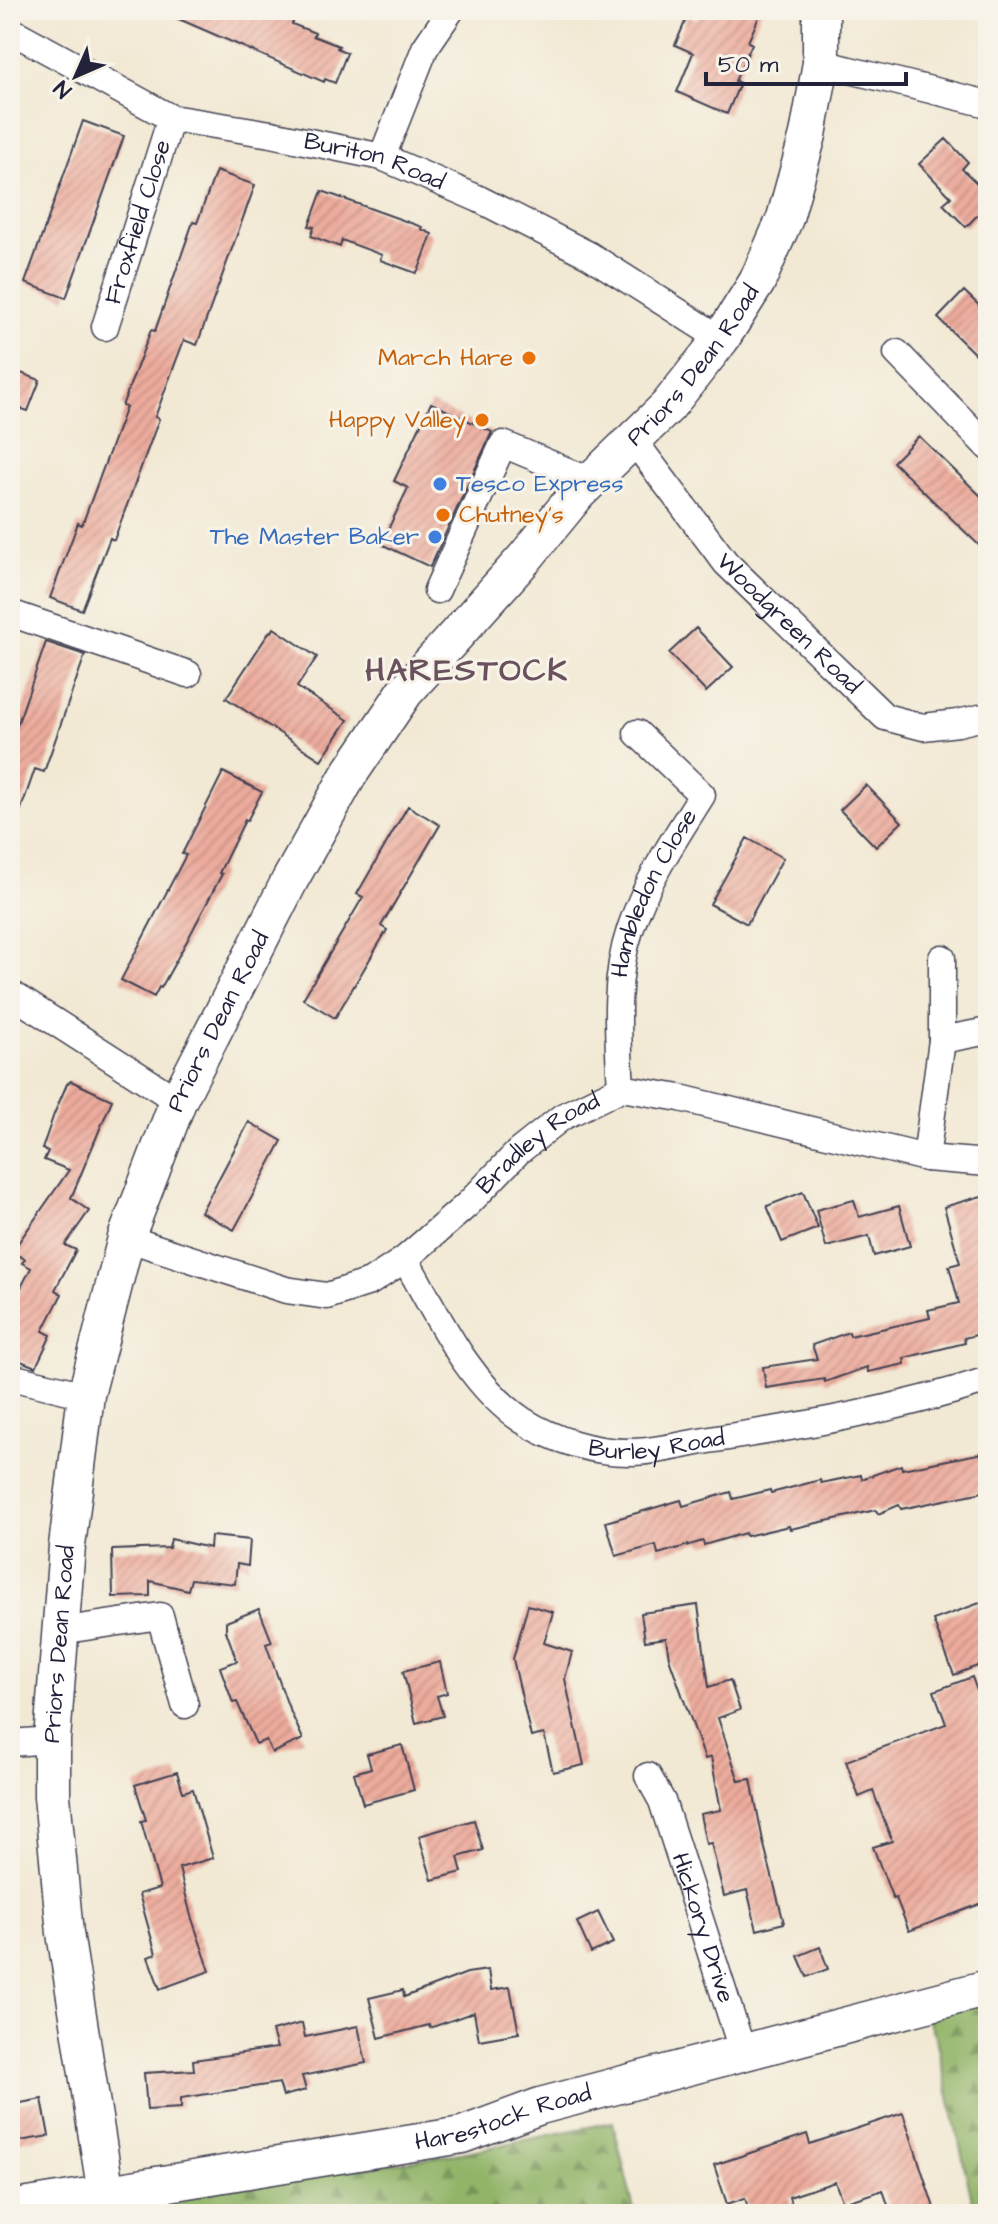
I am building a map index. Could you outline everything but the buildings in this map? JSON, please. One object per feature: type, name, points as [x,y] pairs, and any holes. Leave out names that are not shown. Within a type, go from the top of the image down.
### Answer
[{"type":"street","points":[[382,157],[425,48],[451,10]]},
{"type":"street","name":"Priors Dean Road","points":[[106,2194],[65,1933],[52,1796],[52,1740],[59,1631],[86,1395],[126,1238],[178,1101],[290,880],[348,776],[405,692],[524,559],[578,493],[668,406],[721,339],[757,282],[785,218],[808,135],[821,63],[821,10]]},
{"type":"street","name":"Buriton Road","points":[[10,30],[171,118],[271,134],[382,157],[479,199],[589,255],[721,339]]},
{"type":"street","points":[[821,63],[988,104]]},
{"type":"street","name":"Froxfield Close","points":[[105,327],[171,118]]},
{"type":"street","points":[[897,353],[988,447]]},
{"type":"street","name":"Woodgreen Road","points":[[634,441],[726,563],[885,717],[923,727],[988,716]]},
{"type":"street","points":[[437,590],[503,444],[591,481]]},
{"type":"street","points":[[10,613],[188,674]]},
{"type":"street","name":"Hambledon Close","points":[[621,1088],[618,1028],[620,978],[629,932],[668,849],[702,795],[637,733]]},
{"type":"street","points":[[926,1158],[942,1040],[942,958]]},
{"type":"street","points":[[10,993],[178,1101]]},
{"type":"street","points":[[942,1040],[988,1031]]},
{"type":"street","name":"Bradley Road","points":[[126,1238],[286,1290],[327,1296],[370,1282],[405,1259],[468,1204],[518,1152],[562,1117],[621,1088],[680,1098],[926,1158],[988,1163]]},
{"type":"street","name":"Burley Road","points":[[405,1259],[462,1356],[486,1386],[521,1419],[553,1436],[589,1447],[632,1452],[816,1424],[936,1397],[988,1380]]},
{"type":"street","points":[[10,1377],[86,1395]]},
{"type":"street","points":[[59,1631],[160,1616],[185,1705]]},
{"type":"street","points":[[10,1743],[52,1740]]},
{"type":"street","name":"Hickory Drive","points":[[648,1776],[673,1796],[743,2053]]},
{"type":"street","name":"Harestock Road","points":[[10,2209],[462,2135],[540,2106],[988,1988]]},
{"type":"green space","points":[[988,2000],[988,2214],[975,2214],[936,2038],[926,2016]]},
{"type":"green space","points":[[613,2122],[635,2214],[112,2214],[111,2205],[462,2153]]},
{"type":"place","name":"March Hare","points":[[529,358]]},
{"type":"place","name":"Happy Valley","points":[[482,420]]},
{"type":"place","name":"Tesco Express","points":[[440,484]]},
{"type":"place","name":"Chutney's","points":[[443,515]]},
{"type":"place","name":"The Master Baker","points":[[435,537]]},
{"type":"district","name":"HARESTOCK","points":[[467,670]]}]
